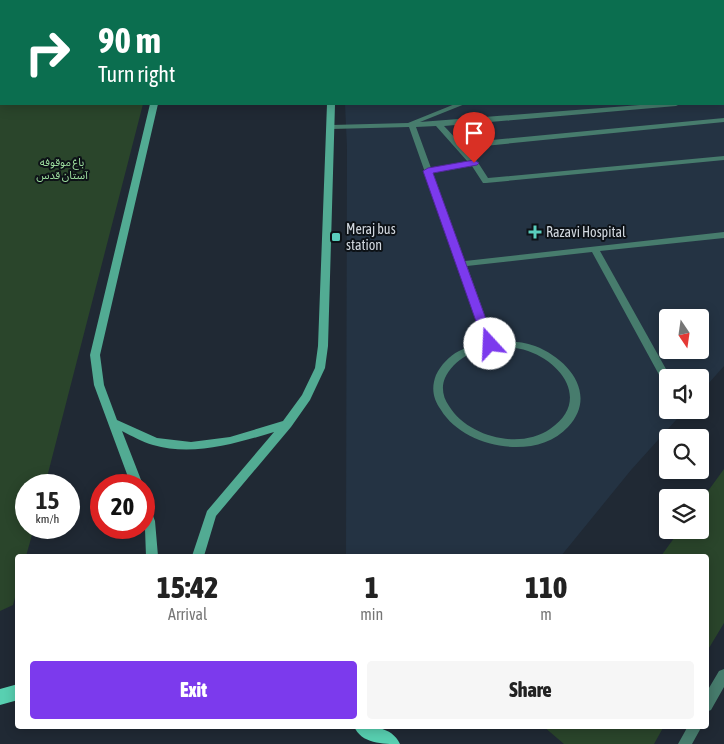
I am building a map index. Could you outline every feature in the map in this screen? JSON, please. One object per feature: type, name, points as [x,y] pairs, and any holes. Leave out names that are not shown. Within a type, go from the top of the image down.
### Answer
[{"type":"main road","points":[[367,729],[391,744]]},
{"type":"street","points":[[132,474],[99,385],[95,355],[154,105]]},
{"type":"street","points":[[199,554],[211,514],[287,424],[306,397],[320,368],[323,346],[331,105]]},
{"type":"street","points":[[411,123],[458,105]]},
{"type":"street","points":[[331,127],[411,123],[438,124],[653,105]]},
{"type":"street","points":[[458,146],[724,120]]},
{"type":"street","points":[[411,123],[490,344]]},
{"type":"street","points":[[438,124],[474,163],[486,181],[724,158]]},
{"type":"street","points":[[428,171],[474,163]]},
{"type":"street","points":[[461,264],[724,236]]},
{"type":"street","points":[[595,250],[661,369]]},
{"type":"street","points":[[490,344],[510,344],[531,348],[549,357],[564,369],[573,383],[577,399],[573,414],[562,428],[546,438],[525,443],[502,442],[480,437],[460,427],[446,414],[438,398],[437,383],[443,368],[454,357],[470,348],[490,344]]},
{"type":"street","points":[[115,424],[155,442],[191,446],[230,441],[287,424]]},
{"type":"street","points":[[151,539],[152,554]]},
{"type":"street","points":[[709,701],[724,675]]},
{"type":"street","points":[[685,744],[693,729]]},
{"type":"shaded area","name":"Razavi Hospital","points":[[345,105],[724,105],[724,366],[709,383],[709,369],[659,369],[659,419],[677,419],[668,429],[659,429],[659,439],[563,554],[346,554],[347,147]]},
{"type":"green space","name":"باغ موقوفه آستان قدس","points":[[0,105],[143,105],[48,474],[15,474],[15,539],[31,539],[27,554],[15,554],[15,598],[13,605],[0,611]]},
{"type":"green space","points":[[724,469],[724,623],[709,648],[709,554],[662,554],[673,539],[709,539],[709,490]]},
{"type":"green space","points":[[546,729],[662,729],[654,744],[564,744]]},
{"type":"place","name":"Razavi Hospital","points":[[535,232]]},
{"type":"place","name":"Meraj bus station","points":[[336,237]]},
{"type":"route","points":[[474,163],[428,171],[490,344]]}]
